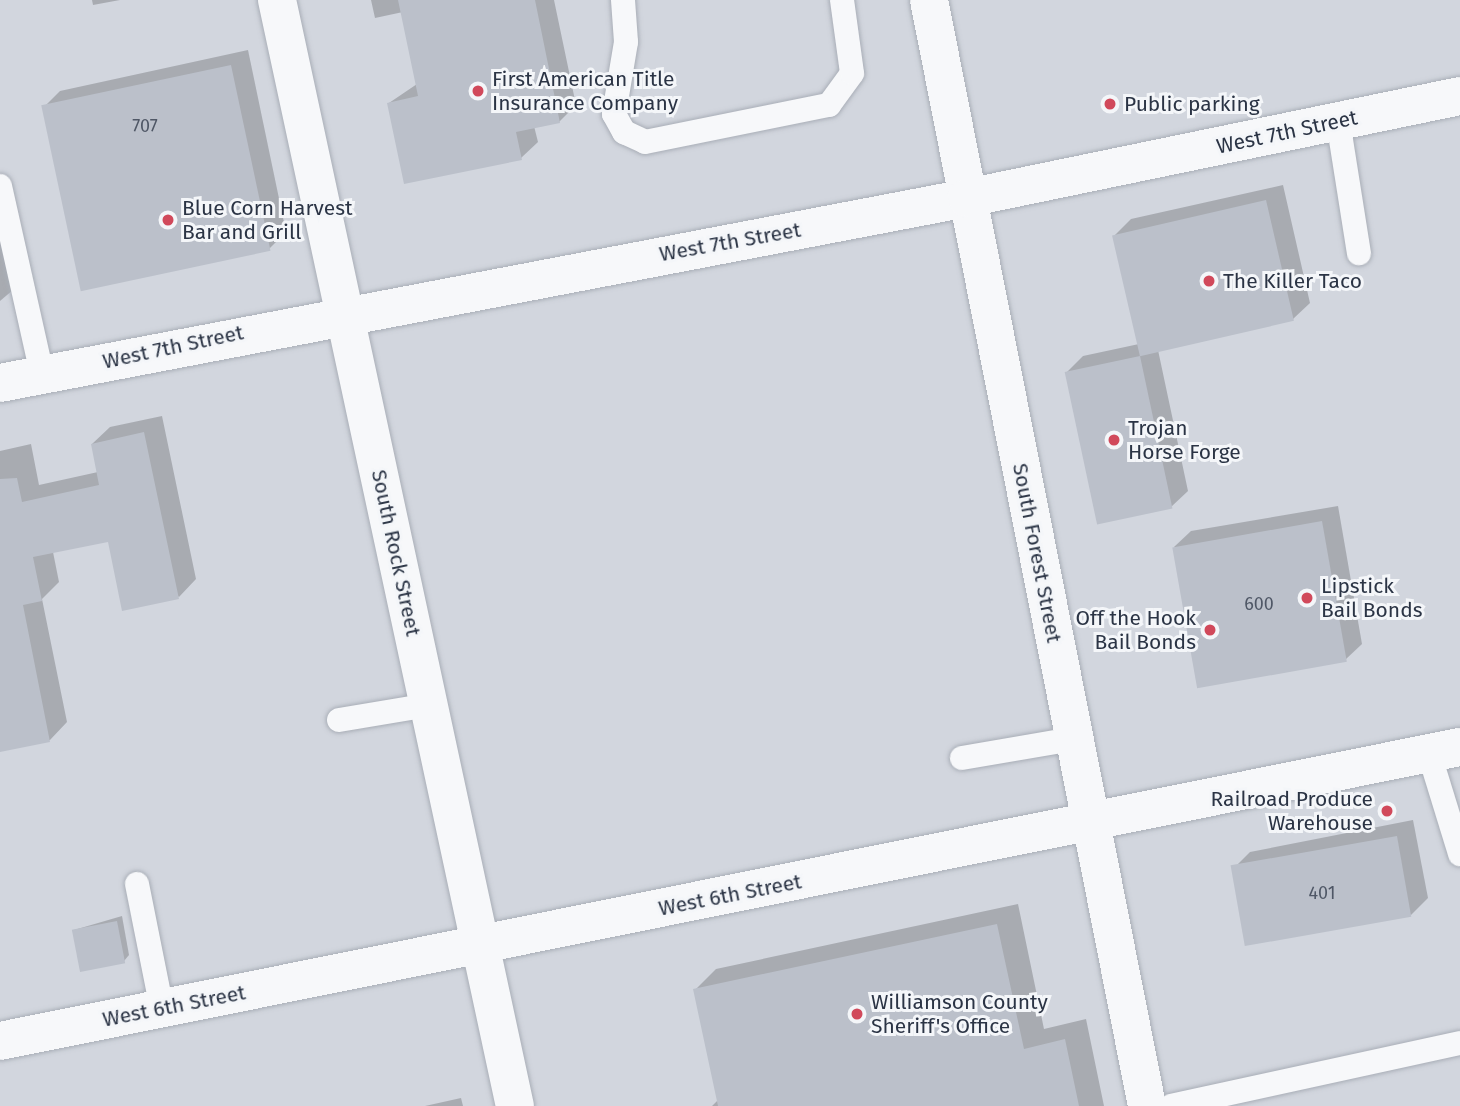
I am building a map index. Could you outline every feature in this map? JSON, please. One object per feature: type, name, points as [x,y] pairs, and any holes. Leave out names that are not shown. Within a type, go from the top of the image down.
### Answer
[{"type":"street","name":"South Rock Street","points":[[277,0],[515,1106]]},
{"type":"street","name":"South Forest Street","points":[[929,0],[1089,824],[1147,1106]]},
{"type":"street","name":"West 7th Street","points":[[0,383],[344,313],[967,198],[1460,96]]},
{"type":"street","name":"West 6th Street","points":[[0,1041],[1089,824],[1445,750]]},
{"type":"lane","points":[[623,0],[626,43],[614,114],[624,132],[645,142],[830,105],[852,74],[842,0]]},
{"type":"lane","points":[[1338,121],[1359,253]]},
{"type":"lane","points":[[0,186],[42,374]]},
{"type":"lane","points":[[338,720],[429,705]]},
{"type":"lane","points":[[962,758],[1073,739]]},
{"type":"lane","points":[[1445,750],[1460,854]]},
{"type":"lane","points":[[137,884],[162,1009]]},
{"type":"lane","points":[[1171,1106],[1460,1044]]},
{"type":"shaded area","points":[[0,0],[1460,0],[1460,1106],[0,1106]]},
{"type":"building","points":[[398,0],[535,0],[560,123],[516,132],[522,160],[404,184],[387,103],[418,96]]},
{"type":"building","points":[[231,65],[271,251],[81,291],[41,105]]},
{"type":"building","points":[[1266,200],[1294,321],[1140,356],[1112,236]]},
{"type":"building","points":[[1140,356],[1172,509],[1097,525],[1065,372]]},
{"type":"building","points":[[144,432],[179,599],[122,611],[108,542],[33,557],[42,601],[23,605],[50,742],[0,752],[0,479],[17,478],[22,502],[99,485],[91,444]]},
{"type":"building","points":[[1322,521],[1347,662],[1197,688],[1172,547]]},
{"type":"building","points":[[1397,836],[1411,917],[1245,946],[1231,865]]},
{"type":"building","points":[[117,921],[125,963],[80,972],[72,930]]},
{"type":"building","name":"Williamson County Sheriff's Office","points":[[997,924],[1024,1049],[1065,1039],[1079,1106],[718,1106],[693,989]]},
{"type":"place","name":"First American Title Insurance Company","points":[[478,91]]},
{"type":"place","name":"Public parking","points":[[1110,104]]},
{"type":"place","name":"Blue Corn Harvest Bar and Grill","points":[[168,220]]},
{"type":"place","name":"The Killer Taco","points":[[1209,281]]},
{"type":"place","name":"Trojan Horse Forge","points":[[1114,440]]},
{"type":"place","name":"Lipstick Bail Bonds","points":[[1307,598]]},
{"type":"place","name":"Off the Hook Bail Bonds","points":[[1210,630]]},
{"type":"place","name":"Railroad Produce Warehouse","points":[[1387,811]]},
{"type":"place","name":"Williamson County Sheriff's Office","points":[[857,1014]]}]
